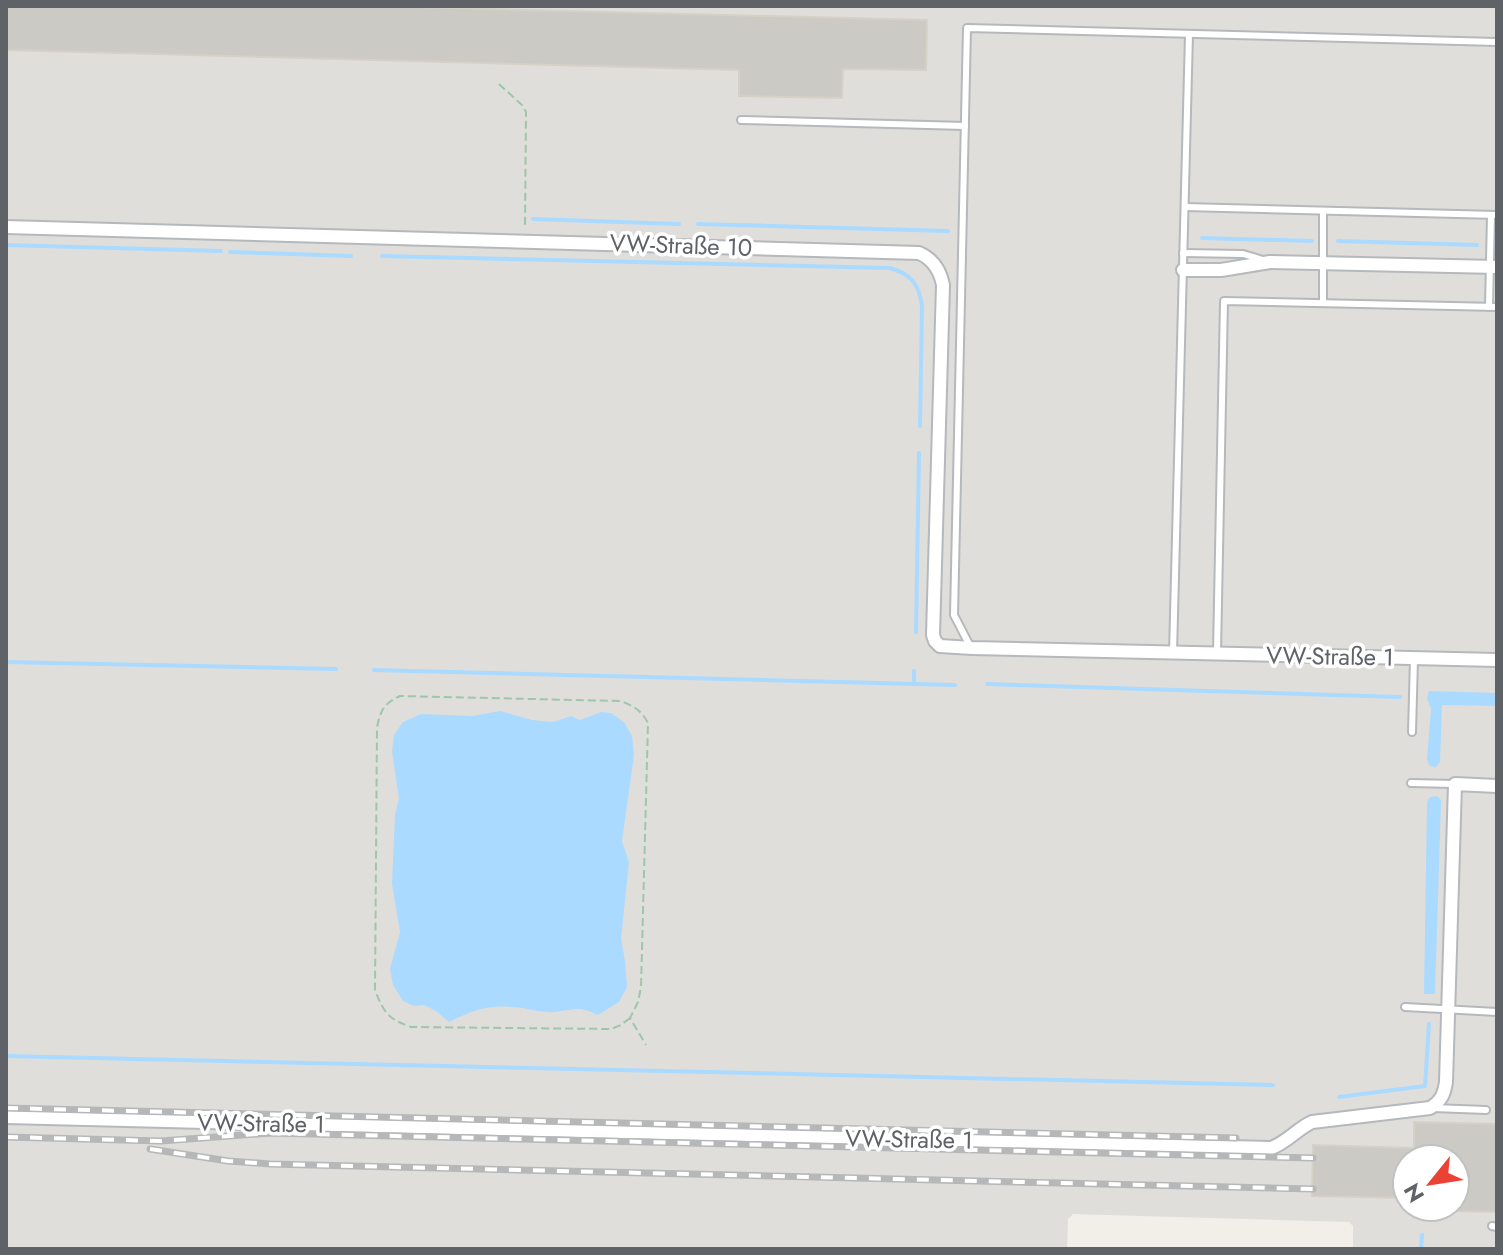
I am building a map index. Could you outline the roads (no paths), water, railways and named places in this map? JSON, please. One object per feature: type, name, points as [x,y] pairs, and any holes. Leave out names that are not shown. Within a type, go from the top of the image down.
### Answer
[{"type":"street","name":"VW-Straße 10","points":[[6,227],[912,252],[925,256],[932,261],[943,285],[933,635],[940,646],[972,648]]},
{"type":"street","points":[[1183,270],[1221,270],[1270,262],[1493,267]]},
{"type":"street","name":"VW-Straße 1","points":[[972,648],[1497,660]]},
{"type":"street","points":[[1430,1108],[1445,1093],[1455,784],[1497,786]]},
{"type":"street","name":"VW-Straße 1","points":[[6,1117],[1271,1148],[1312,1122],[1430,1108]]},
{"type":"lane","points":[[972,648],[954,615],[967,28],[1497,42]]},
{"type":"lane","points":[[1173,653],[1189,34]]},
{"type":"lane","points":[[741,120],[965,126]]},
{"type":"lane","points":[[1185,207],[1494,215],[1493,307],[1224,301],[1217,654]]},
{"type":"lane","points":[[1323,211],[1323,303]]},
{"type":"lane","points":[[1183,253],[1243,254],[1270,262]]},
{"type":"lane","points":[[1412,732],[1414,658]]},
{"type":"lane","points":[[1411,783],[1455,784]]},
{"type":"lane","points":[[1405,1007],[1497,1012]]},
{"type":"lane","points":[[1430,1108],[1486,1110]]},
{"type":"water","points":[[1429,691],[1497,693],[1497,706],[1442,705],[1440,762],[1435,768],[1429,765],[1427,759],[1431,709],[1427,698]]},
{"type":"water","points":[[500,711],[553,722],[571,716],[580,720],[601,712],[611,713],[624,722],[632,736],[634,755],[622,841],[629,862],[621,939],[627,987],[619,1002],[598,1015],[580,1009],[547,1012],[493,1007],[476,1010],[449,1022],[424,1005],[414,1006],[403,1001],[393,985],[390,969],[400,932],[392,884],[395,815],[399,798],[392,752],[394,735],[403,722],[421,714],[472,716]]},
{"type":"water","points":[[1437,796],[1441,800],[1435,994],[1424,994],[1427,802],[1430,797]]},
{"type":"waterway","points":[[533,219],[679,224]]},
{"type":"waterway","points":[[698,224],[948,231]]},
{"type":"waterway","points":[[1202,238],[1312,241]]},
{"type":"waterway","points":[[1338,241],[1477,245]]},
{"type":"waterway","points":[[6,245],[221,251]]},
{"type":"waterway","points":[[230,252],[351,256]]},
{"type":"waterway","points":[[382,256],[890,268],[913,281],[921,298],[920,426]]},
{"type":"waterway","points":[[916,632],[919,453]]},
{"type":"waterway","points":[[6,662],[336,669]]},
{"type":"waterway","points":[[374,670],[955,685]]},
{"type":"waterway","points":[[914,671],[914,684]]},
{"type":"waterway","points":[[987,684],[1400,697]]},
{"type":"waterway","points":[[1339,1097],[1425,1086],[1429,1024]]},
{"type":"waterway","points":[[6,1056],[1273,1085]]},
{"type":"waterway","points":[[1421,1249],[1422,1235]]},
{"type":"railway","points":[[6,1108],[1236,1138]]},
{"type":"railway","points":[[6,1137],[161,1141],[271,1133],[1313,1158]]},
{"type":"railway","points":[[150,1149],[270,1164],[1313,1189]]}]
